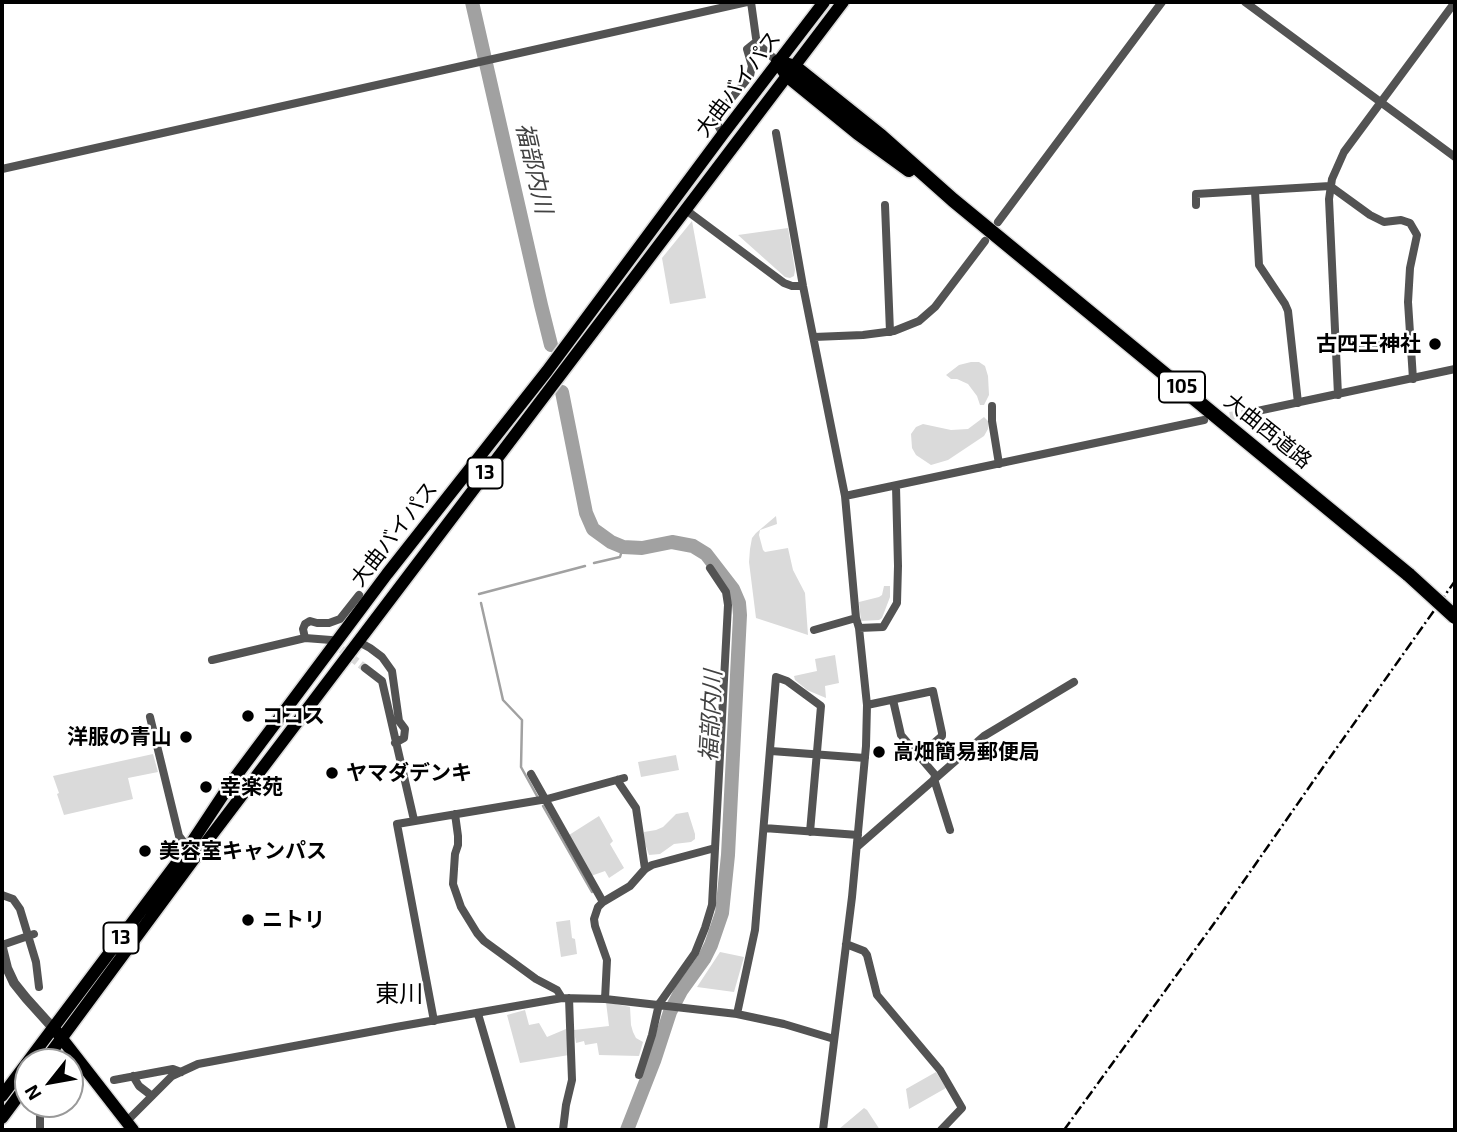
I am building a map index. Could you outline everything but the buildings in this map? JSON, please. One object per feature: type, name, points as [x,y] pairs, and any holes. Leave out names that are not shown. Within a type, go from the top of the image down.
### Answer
[{"type":"highway","name":"大曲西道路","points":[[778,62],[792,71],[858,133],[953,200],[1344,520],[1455,617]]},
{"type":"main road","name":"大曲バイパス","points":[[50,1048],[57,1033],[233,780],[363,605],[552,363],[824,2]]},
{"type":"main road","name":"大曲バイパス","points":[[2,1096],[57,1033],[211,836],[843,2]]},
{"type":"main road","points":[[57,1033],[126,1127]]},
{"type":"main road","points":[[2,1118],[14,1102]]},
{"type":"street","points":[[2,169],[749,2],[757,41],[778,62]]},
{"type":"street","points":[[998,222],[1162,2]]},
{"type":"street","points":[[1245,2],[1455,158]]},
{"type":"street","points":[[1338,395],[1330,186],[1344,152],[1455,2]]},
{"type":"street","points":[[723,134],[716,117],[750,76],[752,66],[747,49],[757,41]]},
{"type":"street","points":[[776,133],[845,496],[867,705],[857,847],[823,1130]]},
{"type":"street","points":[[1196,205],[1196,194],[1330,186],[1370,215],[1387,223],[1407,221],[1416,231],[1417,239],[1410,268],[1408,302],[1413,379]]},
{"type":"street","points":[[1255,191],[1258,265],[1288,311],[1298,403]]},
{"type":"street","points":[[885,205],[890,332]]},
{"type":"street","points":[[686,210],[785,283],[803,286]]},
{"type":"street","points":[[814,337],[890,332],[919,321],[934,307],[985,241]]},
{"type":"street","points":[[1336,347],[1383,343]]},
{"type":"street","points":[[1248,413],[1455,369]]},
{"type":"street","points":[[992,406],[999,464]]},
{"type":"street","points":[[845,496],[1204,420]]},
{"type":"street","points":[[859,628],[883,627],[897,603],[896,486]]},
{"type":"street","points":[[639,1075],[662,1005],[699,944],[712,905],[728,605],[726,592],[710,568]]},
{"type":"street","points":[[305,638],[303,629],[310,621],[329,623],[340,619],[359,596],[363,605]]},
{"type":"street","points":[[814,630],[856,618]]},
{"type":"street","points":[[212,660],[305,638],[331,640]]},
{"type":"street","points":[[359,642],[382,657],[392,671],[398,720],[405,729],[404,738],[395,743]]},
{"type":"street","points":[[365,668],[382,681],[414,820]]},
{"type":"street","points":[[737,1014],[755,930],[776,677],[787,681],[821,706],[810,832]]},
{"type":"street","points":[[857,847],[984,736],[1074,682]]},
{"type":"street","points":[[867,705],[933,691],[942,736],[919,757]]},
{"type":"street","points":[[893,700],[901,735],[936,778],[950,830]]},
{"type":"street","points":[[150,717],[179,836],[188,848]]},
{"type":"street","points":[[771,751],[865,758]]},
{"type":"street","points":[[531,774],[603,902]]},
{"type":"street","points":[[434,1021],[397,824],[545,799],[620,779],[636,808],[645,869]]},
{"type":"street","points":[[454,814],[458,836],[453,884],[466,915],[484,941],[566,998],[572,1080],[565,1105],[563,1130]]},
{"type":"street","points":[[764,828],[858,835]]},
{"type":"street","points":[[606,999],[607,960],[594,919],[598,907],[630,886],[652,864],[715,848]]},
{"type":"street","points":[[2,895],[9,896],[17,904],[31,935],[39,987]]},
{"type":"street","points":[[31,935],[2,946],[6,968],[14,983],[57,1033]]},
{"type":"street","points":[[846,944],[864,951],[867,955],[877,995],[940,1070],[962,1108],[941,1130]]},
{"type":"street","points":[[126,1127],[173,1076],[198,1064],[566,998],[606,999],[737,1014],[834,1039]]},
{"type":"street","points":[[478,1014],[512,1130]]},
{"type":"street","points":[[114,1080],[173,1069],[181,1072]]},
{"type":"street","points":[[134,1076],[139,1086],[152,1096]]},
{"type":"shaded area","points":[[692,221],[706,298],[670,304],[662,258]]},
{"type":"shaded area","points":[[788,228],[795,270],[794,276],[790,278],[785,277],[738,235]]},
{"type":"shaded area","points":[[979,362],[985,366],[989,395],[984,405],[980,405],[968,384],[946,375],[959,365]]},
{"type":"shaded area","points":[[984,417],[989,422],[984,436],[948,460],[931,465],[916,455],[912,448],[911,434],[916,427],[923,424],[951,430],[968,429]]},
{"type":"shaded area","points":[[776,516],[777,524],[760,530],[763,550],[765,552],[788,548],[793,570],[805,593],[808,635],[756,618],[749,562],[752,538],[756,533]]},
{"type":"shaded area","points":[[884,586],[890,586],[890,597],[882,618],[861,621],[859,602],[879,597]]},
{"type":"shaded area","points":[[835,655],[839,683],[825,686],[826,698],[807,690],[795,680],[794,676],[817,671],[815,659]]},
{"type":"shaded area","points":[[153,754],[158,772],[128,778],[133,799],[64,815],[53,776]]},
{"type":"shaded area","points":[[676,755],[679,770],[641,777],[638,762]]},
{"type":"shaded area","points":[[688,812],[695,839],[674,844],[660,854],[649,855],[644,832],[663,827],[676,814]]},
{"type":"shaded area","points":[[599,816],[613,841],[610,844],[624,868],[609,878],[605,871],[591,876],[569,835]]},
{"type":"shaded area","points":[[570,920],[577,954],[561,957],[556,922]]},
{"type":"shaded area","points":[[720,952],[744,957],[734,992],[697,987]]},
{"type":"shaded area","points":[[606,1002],[630,1007],[633,1032],[636,1038],[643,1042],[639,1056],[599,1055],[597,1043],[576,1043],[574,1030],[609,1026]]},
{"type":"shaded area","points":[[525,1010],[529,1025],[539,1023],[547,1037],[566,1029],[569,1055],[520,1063],[507,1015]]},
{"type":"shaded area","points":[[936,1072],[946,1088],[909,1109],[906,1089]]},
{"type":"shaded area","points":[[864,1108],[880,1130],[839,1130],[839,1129]]},
{"type":"waterway","name":"福部内川","points":[[472,2],[551,345]]},
{"type":"waterway","name":"福部内川","points":[[562,392],[586,513],[593,529],[623,547],[642,548],[672,542],[693,546],[706,554],[733,589],[739,603],[728,855],[722,913],[704,959],[670,1012],[627,1130]]},
{"type":"waterway","points":[[594,563],[620,557],[623,547]]},
{"type":"waterway","points":[[479,594],[585,566]]},
{"type":"waterway","points":[[481,603],[503,700],[522,720],[521,767],[537,796]]},
{"type":"waterway","points":[[543,806],[592,892]]},
{"type":"tunnel","points":[[1218,418],[1248,413]]},
{"type":"tunnel","points":[[332,642],[365,668]]},
{"type":"railway","points":[[1064,1130],[1218,918],[1455,581]]},
{"type":"place","name":"古四王神社","points":[[1435,344]]},
{"type":"place","name":"ココス","points":[[248,716]]},
{"type":"place","name":"洋服の青山","points":[[186,737]]},
{"type":"place","name":"高畑簡易郵便局","points":[[879,752]]},
{"type":"place","name":"ヤマダデンキ","points":[[332,773]]},
{"type":"place","name":"幸楽苑","points":[[206,787]]},
{"type":"place","name":"美容室キャンパス","points":[[145,851]]},
{"type":"place","name":"ニトリ","points":[[248,920]]},
{"type":"district","name":"東川","points":[[399,994]]}]
